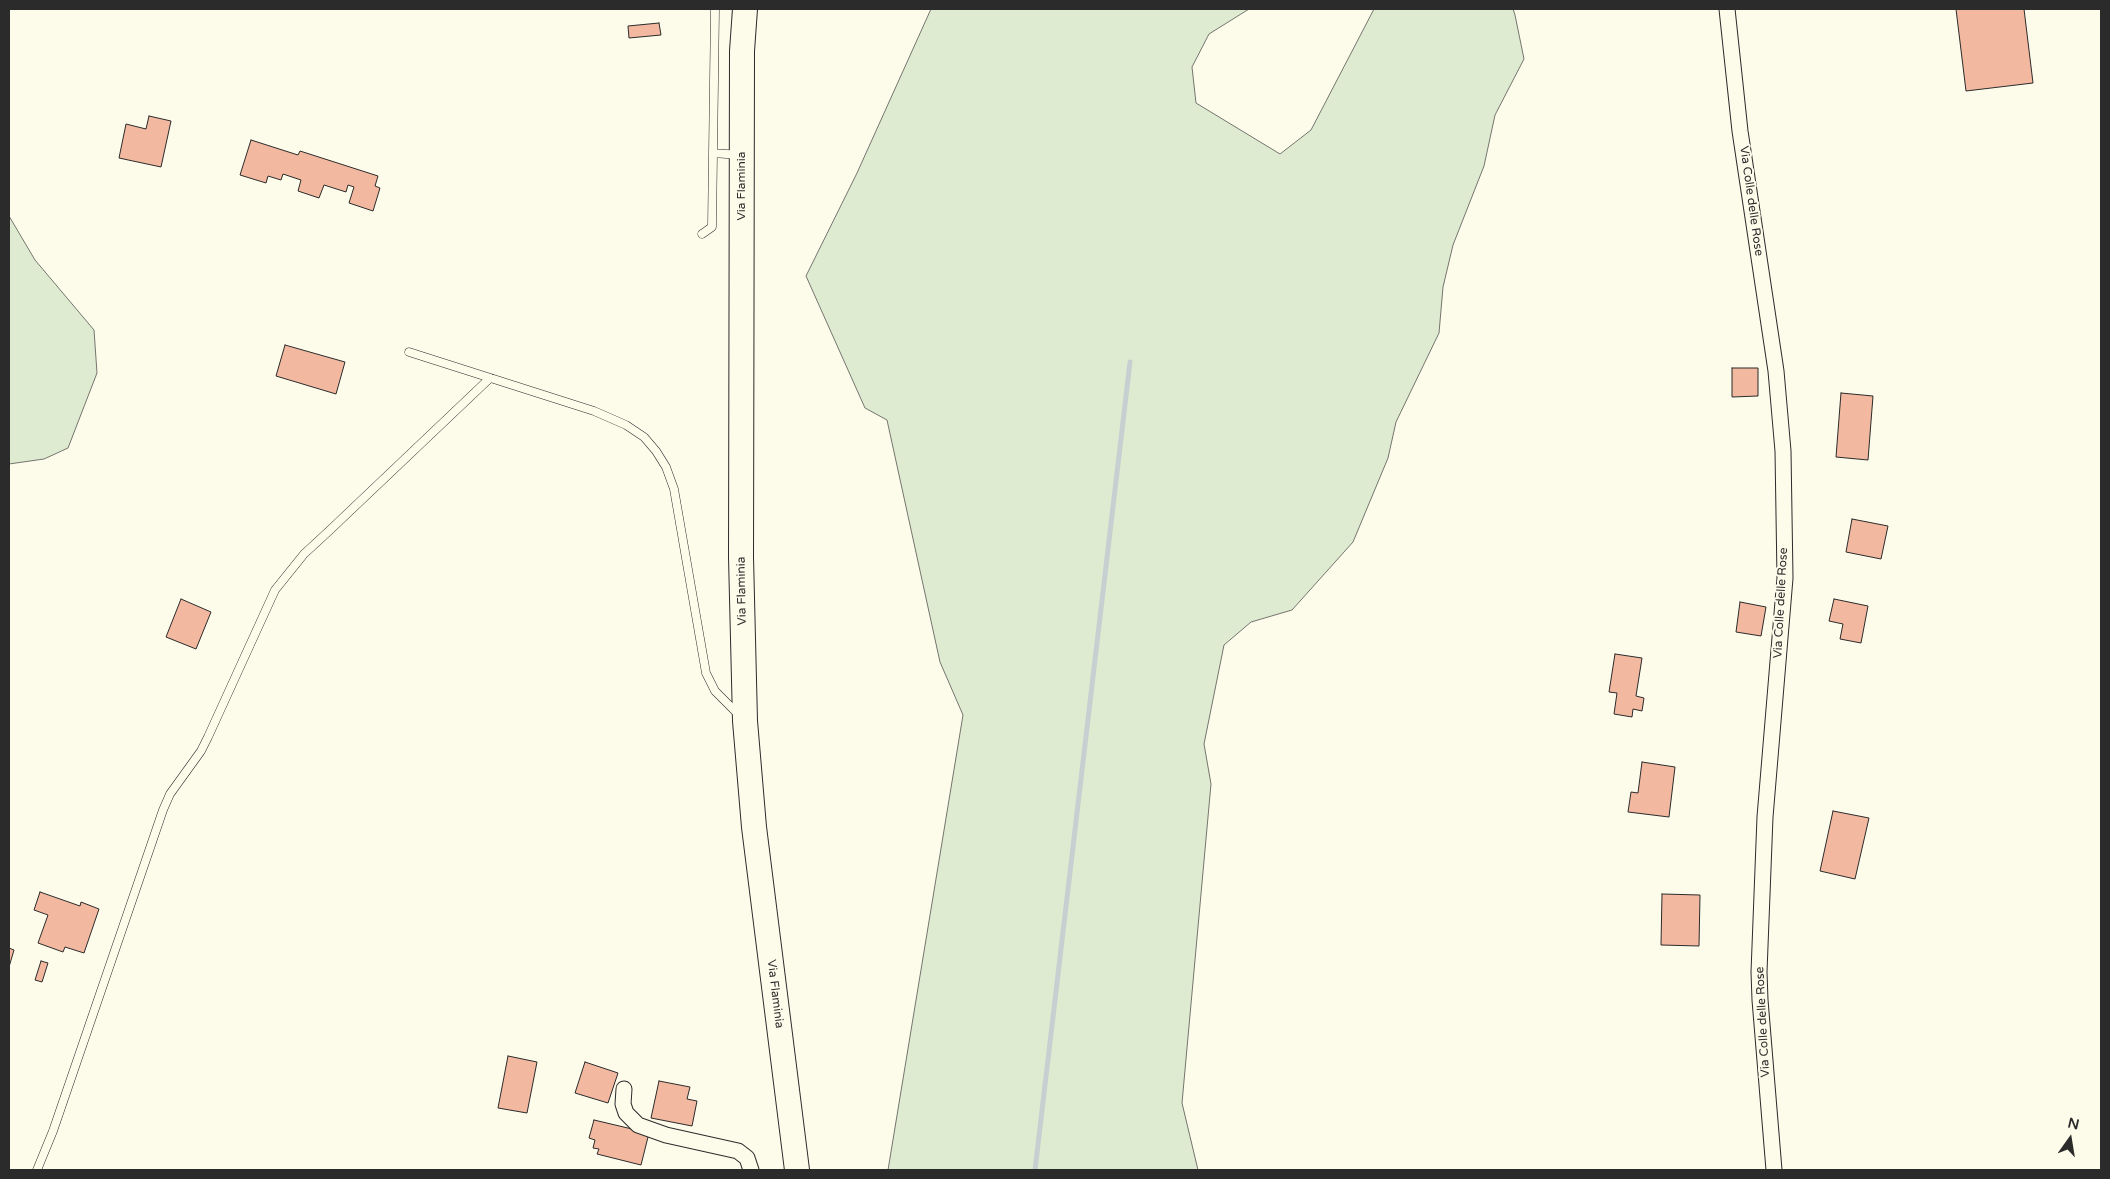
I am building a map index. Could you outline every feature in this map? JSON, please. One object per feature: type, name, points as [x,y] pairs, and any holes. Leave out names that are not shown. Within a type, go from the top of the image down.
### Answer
[{"type":"main road","name":"Via Flaminia","points":[[745,9],[742,51],[741,557],[746,721],[760,875],[797,1170]]},
{"type":"street","name":"Via Colle delle Rose","points":[[1728,9],[1740,131],[1776,370],[1783,451],[1785,578],[1766,817],[1759,972],[1774,1170]]},
{"type":"street","points":[[624,1089],[623,1104],[626,1113],[638,1125],[666,1135],[738,1151],[747,1158],[751,1170]]},
{"type":"lane","points":[[702,234],[712,228],[715,9]]},
{"type":"lane","points":[[714,153],[742,155]]},
{"type":"lane","points":[[409,352],[610,417],[644,437],[666,467],[674,489],[706,674],[714,690],[746,721]]},
{"type":"lane","points":[[37,1170],[53,1131],[163,810],[170,794],[201,751],[275,590],[304,554],[490,378]]},
{"type":"green space","points":[[931,9],[1249,9],[1209,34],[1192,67],[1196,103],[1280,154],[1311,130],[1374,9],[1513,9],[1515,15],[1524,59],[1495,115],[1484,166],[1453,245],[1443,287],[1439,333],[1396,422],[1388,458],[1353,542],[1292,610],[1251,622],[1224,645],[1204,744],[1211,784],[1182,1103],[1198,1170],[888,1170],[963,715],[940,662],[887,420],[865,408],[806,276],[857,173]]},
{"type":"green space","points":[[9,216],[35,260],[94,330],[97,373],[68,448],[44,459],[9,464]]},
{"type":"building","points":[[1956,9],[2024,9],[2033,83],[1966,91]]},
{"type":"building","points":[[659,23],[661,35],[629,38],[628,26]]},
{"type":"building","points":[[149,116],[171,121],[161,167],[119,158],[126,124],[146,129]]},
{"type":"building","points":[[251,140],[298,155],[300,151],[378,176],[375,186],[380,188],[373,211],[349,203],[354,187],[348,185],[346,192],[324,185],[319,198],[298,191],[301,180],[283,174],[281,180],[268,176],[266,183],[240,175]]},
{"type":"building","points":[[285,345],[345,362],[336,394],[276,376]]},
{"type":"building","points":[[1732,368],[1758,368],[1758,396],[1732,397]]},
{"type":"building","points":[[1841,393],[1873,396],[1868,460],[1836,457]]},
{"type":"building","points":[[1852,519],[1888,526],[1881,559],[1846,552]]},
{"type":"building","points":[[181,599],[211,612],[196,649],[166,637]]},
{"type":"building","points":[[1834,599],[1868,606],[1861,643],[1840,639],[1843,624],[1829,621]]},
{"type":"building","points":[[1740,602],[1766,607],[1761,636],[1736,632]]},
{"type":"building","points":[[1615,654],[1642,658],[1636,696],[1644,698],[1642,711],[1633,709],[1632,717],[1614,714],[1617,693],[1609,692]]},
{"type":"building","points":[[1642,762],[1675,767],[1669,817],[1628,812],[1631,792],[1638,793]]},
{"type":"building","points":[[1833,811],[1869,818],[1855,879],[1820,871]]},
{"type":"building","points":[[40,892],[80,906],[81,902],[99,909],[84,953],[65,947],[63,952],[38,943],[48,915],[34,910]]},
{"type":"building","points":[[1662,894],[1700,895],[1699,946],[1661,945]]},
{"type":"building","points":[[9,948],[14,950],[9,967]]},
{"type":"building","points":[[41,961],[48,963],[42,982],[35,980]]},
{"type":"building","points":[[508,1056],[537,1062],[527,1113],[498,1108]]},
{"type":"building","points":[[585,1062],[618,1073],[608,1103],[575,1093]]},
{"type":"building","points":[[659,1081],[690,1087],[687,1099],[697,1101],[692,1126],[651,1118]]},
{"type":"building","points":[[594,1120],[649,1133],[641,1165],[597,1154],[599,1149],[593,1148],[595,1140],[589,1138]]},
{"type":"waterway","points":[[1035,1170],[1130,362]]}]
